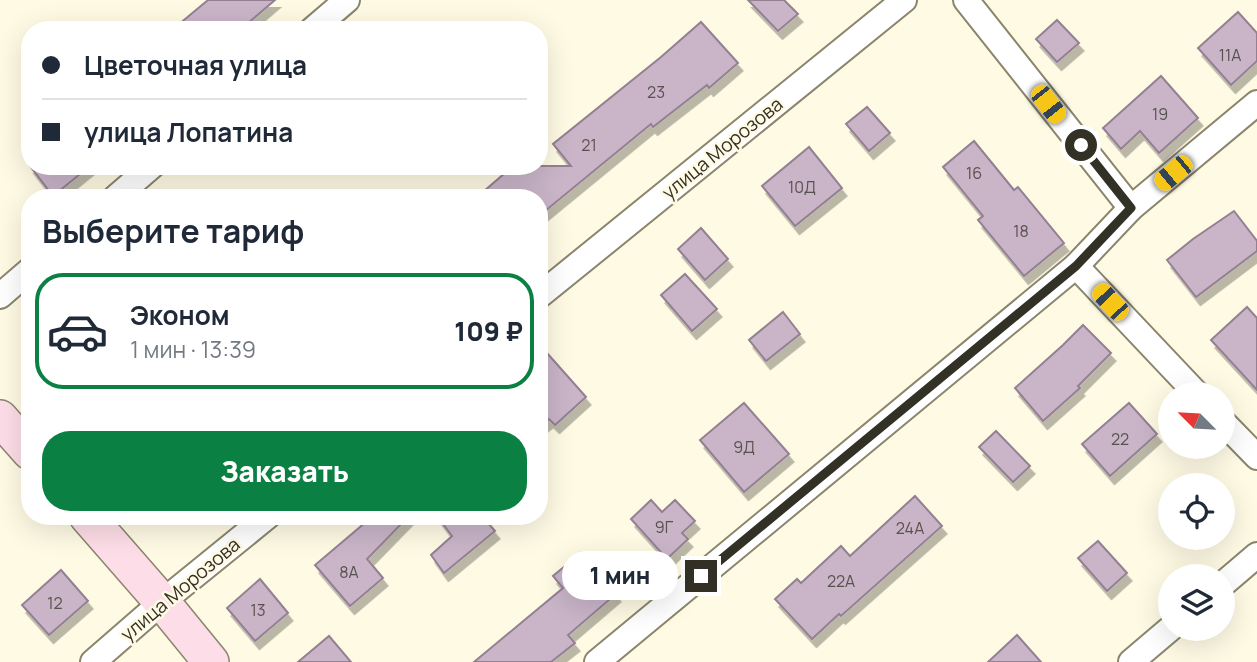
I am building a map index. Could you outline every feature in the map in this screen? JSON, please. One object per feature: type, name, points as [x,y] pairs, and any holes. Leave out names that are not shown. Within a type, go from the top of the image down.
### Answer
[{"type":"street","points":[[322,21],[347,0]]},
{"type":"street","name":"улица Морозова","points":[[548,289],[904,0]]},
{"type":"street","points":[[966,0],[1131,208]]},
{"type":"street","points":[[597,662],[1076,266],[1131,208],[1257,103]]},
{"type":"street","points":[[125,189],[142,175]]},
{"type":"street","points":[[1076,266],[1186,382]]},
{"type":"street","points":[[0,296],[21,278]]},
{"type":"street","points":[[0,418],[21,442]]},
{"type":"street","points":[[1236,435],[1257,457]]},
{"type":"street","points":[[95,525],[211,662]]},
{"type":"street","name":"улица Морозова","points":[[93,662],[257,525]]},
{"type":"street","points":[[1235,574],[1257,555]]},
{"type":"street","points":[[1132,662],[1158,639]]},
{"type":"building","points":[[208,0],[275,0],[250,21],[183,21]]},
{"type":"building","points":[[748,0],[784,0],[798,14],[778,31]]},
{"type":"building","points":[[1238,12],[1257,33],[1257,61],[1231,85],[1198,48]]},
{"type":"building","points":[[1057,20],[1079,43],[1057,62],[1036,39]]},
{"type":"building","points":[[701,22],[738,63],[709,88],[707,85],[653,127],[651,124],[548,209],[548,189],[486,189],[503,175],[548,175],[548,166],[571,166],[553,144]]},
{"type":"building","points":[[1161,76],[1198,118],[1159,153],[1140,131],[1121,149],[1103,128]]},
{"type":"building","points":[[867,107],[890,133],[869,151],[846,124]]},
{"type":"building","points":[[974,141],[1014,190],[1018,187],[1064,243],[1024,276],[978,220],[983,216],[943,167]]},
{"type":"building","points":[[809,147],[842,188],[795,226],[762,186]]},
{"type":"building","points":[[37,175],[79,175],[62,189],[48,189]]},
{"type":"building","points":[[1234,211],[1257,241],[1257,251],[1196,297],[1167,260]]},
{"type":"building","points":[[701,228],[728,259],[705,280],[678,249]]},
{"type":"building","points":[[685,274],[717,309],[692,331],[661,295]]},
{"type":"building","points":[[1247,307],[1257,318],[1257,390],[1211,340]]},
{"type":"building","points":[[783,312],[800,334],[766,361],[749,340]]},
{"type":"building","points":[[1083,325],[1111,353],[1078,386],[1080,388],[1043,421],[1015,388]]},
{"type":"building","points":[[548,354],[586,397],[555,425],[549,419]]},
{"type":"building","points":[[744,403],[789,454],[744,492],[700,440]]},
{"type":"building","points":[[1129,403],[1157,434],[1110,476],[1082,444]]},
{"type":"building","points":[[996,431],[1030,466],[1013,482],[979,447]]},
{"type":"building","points":[[915,496],[942,526],[812,639],[775,599],[797,579],[801,583],[841,546],[850,556]]},
{"type":"building","points":[[651,500],[662,512],[675,500],[695,521],[682,533],[688,539],[667,559],[631,519]]},
{"type":"building","points":[[362,525],[400,525],[367,559],[383,578],[350,606],[315,565]]},
{"type":"building","points":[[444,525],[490,525],[495,531],[444,573],[431,555],[452,536]]},
{"type":"building","points":[[1098,541],[1127,573],[1107,591],[1078,558]]},
{"type":"building","points":[[581,553],[616,594],[568,635],[575,643],[551,662],[474,662],[563,588],[553,576]]},
{"type":"building","points":[[61,570],[88,601],[49,635],[22,605]]},
{"type":"building","points":[[260,579],[288,613],[255,641],[227,608]]},
{"type":"building","points":[[1017,635],[1041,662],[988,662]]},
{"type":"building","points":[[329,636],[351,662],[298,662]]},
{"type":"route","points":[[701,576],[1076,266],[1131,208],[1081,145]]}]
